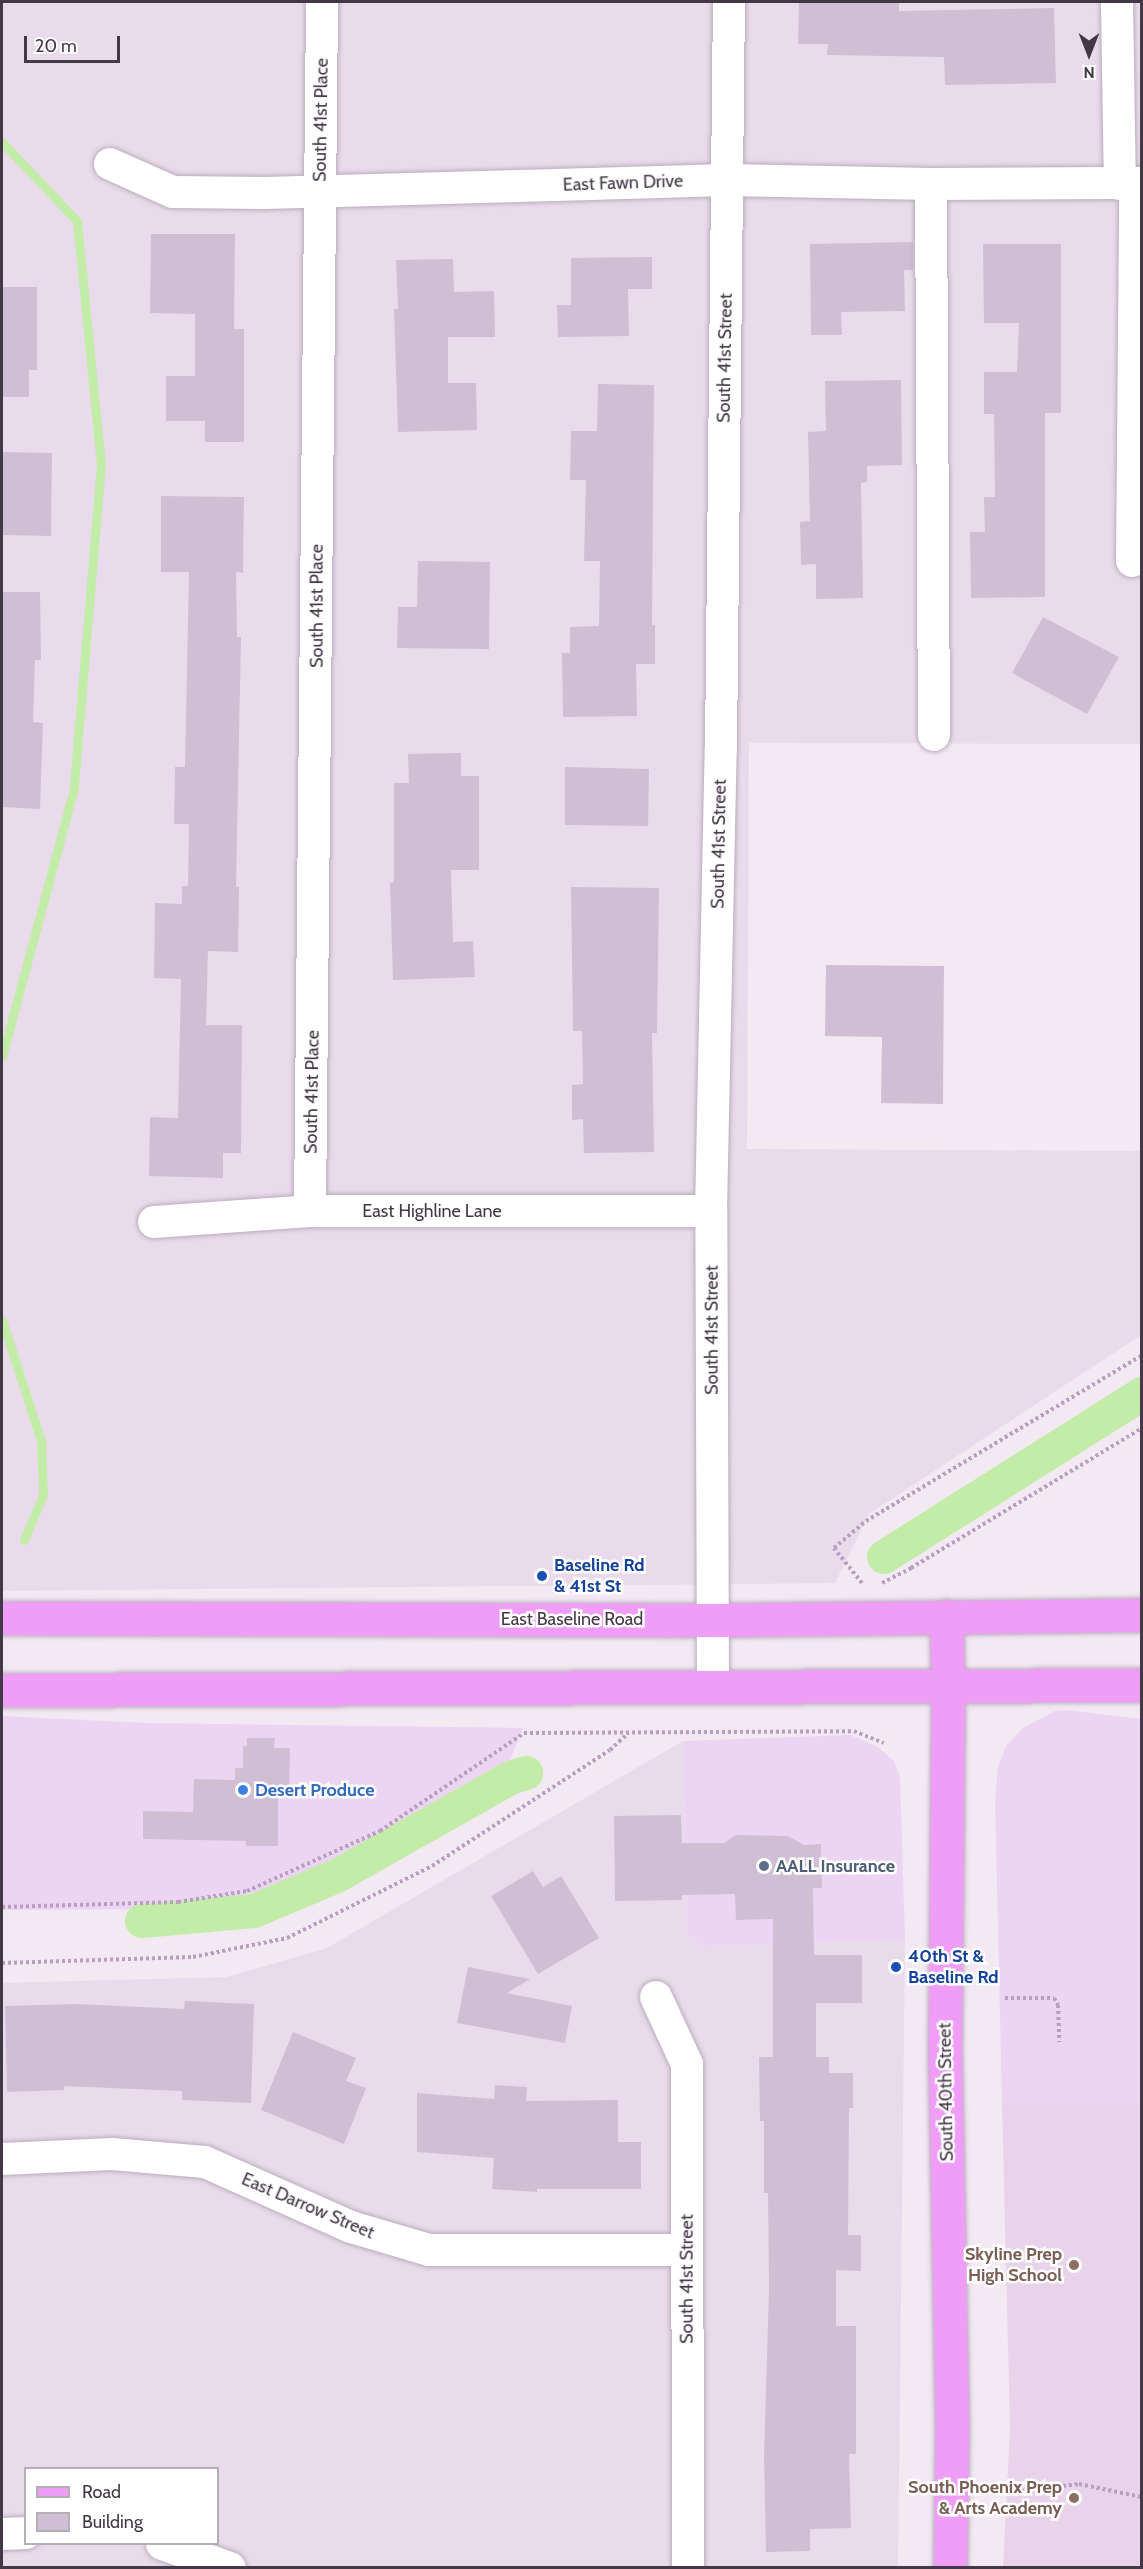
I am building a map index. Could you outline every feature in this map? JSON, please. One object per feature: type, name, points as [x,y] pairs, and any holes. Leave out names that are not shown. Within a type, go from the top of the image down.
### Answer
[{"type":"main road","name":"East Baseline Road","points":[[2,1618],[714,1620],[1142,1615]]},
{"type":"main road","name":"South 40th Street","points":[[946,1616],[948,1686],[945,2061],[952,2426],[950,2568]]},
{"type":"main road","points":[[2,1690],[1142,1685]]},
{"type":"street","name":"South 41st Place","points":[[310,1211],[322,2]]},
{"type":"street","name":"South 41st Street","points":[[713,1687],[711,1211],[721,748],[729,2]]},
{"type":"street","points":[[1117,2],[1132,183],[1132,561]]},
{"type":"street","name":"East Fawn Drive","points":[[110,164],[173,192],[320,191],[728,180],[931,184],[1132,183]]},
{"type":"street","points":[[931,184],[934,735]]},
{"type":"street","name":"East Highline Lane","points":[[154,1222],[310,1211],[711,1211]]},
{"type":"street","name":"South 41st Street","points":[[656,1997],[687,2064],[688,2568]]},
{"type":"street","name":"East Darrow Street","points":[[2,2158],[112,2154],[205,2162],[351,2227],[429,2250],[687,2250]]},
{"type":"street","points":[[2,2534],[24,2533]]},
{"type":"street","points":[[165,2545],[230,2568]]},
{"type":"path","points":[[868,1583],[860,1583],[834,1548],[866,1521],[1142,1355]]},
{"type":"path","points":[[877,1583],[885,1582],[911,1568],[1142,1428]]},
{"type":"path","points":[[2,1907],[178,1902],[247,1891],[381,1831],[524,1733],[854,1731],[884,1743]]},
{"type":"path","points":[[2,1963],[193,1958],[287,1938],[432,1866],[610,1750],[628,1732]]},
{"type":"path","points":[[1005,1998],[1054,1998],[1058,2005],[1059,2042]]},
{"type":"path","points":[[1021,2491],[1079,2484],[1142,2497]]},
{"type":"shaded area","points":[[2,2],[1141,2],[1141,744],[749,743],[747,1149],[1141,1151],[1141,1335],[869,1514],[835,1583],[2,1591]]},
{"type":"shaded area","points":[[1067,1710],[1141,1719],[1141,2103],[1002,2103],[995,1801],[998,1766],[1006,1746],[1023,1728],[1055,1711]]},
{"type":"shaded area","points":[[2,1716],[146,1723],[523,1728],[510,1761],[408,1823],[340,1859],[266,1889],[224,1900],[154,1909],[2,1910]]},
{"type":"shaded area","points":[[850,1735],[878,1747],[893,1760],[900,1776],[905,1940],[704,1946],[687,1935],[683,1741]]},
{"type":"shaded area","points":[[683,1741],[687,1935],[704,1946],[905,1940],[898,2567],[2,2567],[2,1983],[227,1977],[327,1948]]},
{"type":"shaded area","name":"Skyline Prep High School","points":[[1002,2103],[1141,2103],[1141,2567],[1003,2567],[1010,2428]]},
{"type":"building","points":[[799,2],[899,2],[899,11],[1054,8],[1056,83],[945,85],[944,57],[827,55],[828,44],[798,44]]},
{"type":"building","points":[[151,234],[235,234],[234,329],[244,329],[244,442],[205,442],[205,421],[166,421],[166,376],[195,376],[195,314],[150,313]]},
{"type":"building","points":[[913,242],[913,270],[904,270],[905,311],[841,312],[842,335],[811,335],[810,244]]},
{"type":"building","points":[[983,244],[1061,244],[1061,413],[1045,413],[1045,597],[971,598],[970,532],[985,532],[984,497],[995,497],[994,414],[984,414],[984,372],[1017,372],[1019,323],[984,323]]},
{"type":"building","points":[[652,257],[652,289],[628,289],[629,336],[558,337],[557,305],[571,305],[571,258]]},
{"type":"building","points":[[453,259],[454,292],[494,291],[495,337],[448,337],[448,383],[476,383],[477,430],[398,432],[394,309],[398,309],[396,260]]},
{"type":"building","points":[[2,287],[37,287],[37,370],[29,370],[29,397],[2,397]]},
{"type":"building","points":[[901,380],[902,465],[867,466],[867,482],[861,483],[863,598],[816,599],[816,564],[801,565],[800,522],[810,521],[808,432],[826,431],[825,381]]},
{"type":"building","points":[[598,384],[654,385],[652,625],[655,625],[655,664],[636,664],[637,716],[563,717],[562,653],[570,653],[570,627],[599,626],[600,561],[584,561],[586,480],[570,480],[571,431],[597,431]]},
{"type":"building","points":[[2,452],[52,453],[51,536],[2,535]]},
{"type":"building","points":[[161,496],[244,497],[243,573],[236,572],[237,637],[241,637],[236,887],[239,887],[238,952],[208,951],[206,1025],[242,1025],[241,1153],[223,1153],[223,1178],[149,1176],[150,1117],[178,1118],[181,979],[154,978],[155,903],[182,904],[182,886],[188,886],[189,824],[174,824],[175,767],[185,767],[189,572],[161,572]]},
{"type":"building","points":[[418,561],[490,562],[489,649],[397,648],[398,607],[417,607]]},
{"type":"building","points":[[2,592],[40,592],[41,660],[35,660],[33,722],[43,723],[40,809],[2,807]]},
{"type":"building","points":[[1043,617],[1119,657],[1087,714],[1012,673]]},
{"type":"building","points":[[461,753],[461,776],[479,776],[479,870],[451,870],[453,942],[473,941],[475,977],[393,980],[390,883],[394,882],[394,783],[409,783],[408,754]]},
{"type":"building","points":[[565,767],[649,769],[648,826],[565,825]]},
{"type":"building","points":[[571,887],[659,888],[657,1033],[652,1033],[654,1152],[584,1153],[583,1119],[572,1120],[572,1085],[583,1084],[582,1031],[573,1031]]},
{"type":"building","points":[[826,965],[944,966],[943,1104],[881,1103],[882,1037],[825,1036]]},
{"type":"building","name":"Desert Produce","points":[[247,1738],[275,1738],[274,1748],[290,1748],[289,1796],[278,1795],[278,1846],[246,1846],[246,1841],[143,1839],[143,1811],[193,1812],[194,1779],[235,1780],[235,1768],[243,1768],[243,1746],[247,1746]]},
{"type":"building","points":[[681,1815],[682,1843],[724,1843],[736,1835],[788,1836],[804,1845],[821,1844],[822,1888],[813,1888],[814,1955],[862,1955],[862,2003],[816,2003],[816,2057],[829,2057],[829,2073],[853,2073],[853,2108],[849,2108],[848,2235],[861,2235],[861,2271],[836,2270],[836,2326],[856,2326],[856,2454],[849,2454],[851,2528],[810,2529],[810,2551],[766,2552],[764,2456],[769,2289],[768,2193],[764,2193],[764,2121],[760,2121],[759,2057],[773,2057],[773,1919],[736,1920],[735,1894],[682,1895],[682,1900],[615,1901],[614,1816]]},
{"type":"building","points":[[533,1871],[543,1887],[561,1876],[599,1938],[538,1974],[491,1896]]},
{"type":"building","points":[[468,1967],[530,1979],[507,1993],[572,2006],[565,2043],[457,2023]]},
{"type":"building","points":[[185,2001],[254,2004],[251,2103],[182,2100],[182,2091],[64,2086],[64,2090],[7,2092],[5,2006],[76,2004],[184,2009]]},
{"type":"building","points":[[293,2032],[356,2058],[346,2081],[366,2088],[344,2144],[261,2110]]},
{"type":"building","points":[[495,2085],[527,2087],[526,2101],[618,2100],[618,2142],[641,2142],[641,2189],[537,2189],[537,2192],[492,2189],[494,2158],[417,2152],[417,2093],[494,2099]]},
{"type":"waterway","points":[[2,142],[77,221],[101,464],[74,788],[2,1056]]},
{"type":"waterway","points":[[2,1320],[41,1441],[43,1495],[24,1540]]},
{"type":"waterway","points":[[884,1557],[1142,1394]]},
{"type":"waterway","points":[[142,1921],[254,1911],[337,1876],[510,1778],[526,1773]]},
{"type":"place","name":"Baseline Rd & 41st St","points":[[542,1576]]},
{"type":"place","name":"Desert Produce","points":[[243,1790]]},
{"type":"place","name":"AALL Insurance","points":[[764,1866]]},
{"type":"place","name":"40th St & Baseline Rd","points":[[896,1967]]},
{"type":"place","name":"Skyline Prep High School","points":[[1074,2265]]},
{"type":"place","name":"South Phoenix Prep & Arts Academy","points":[[1074,2498]]}]
